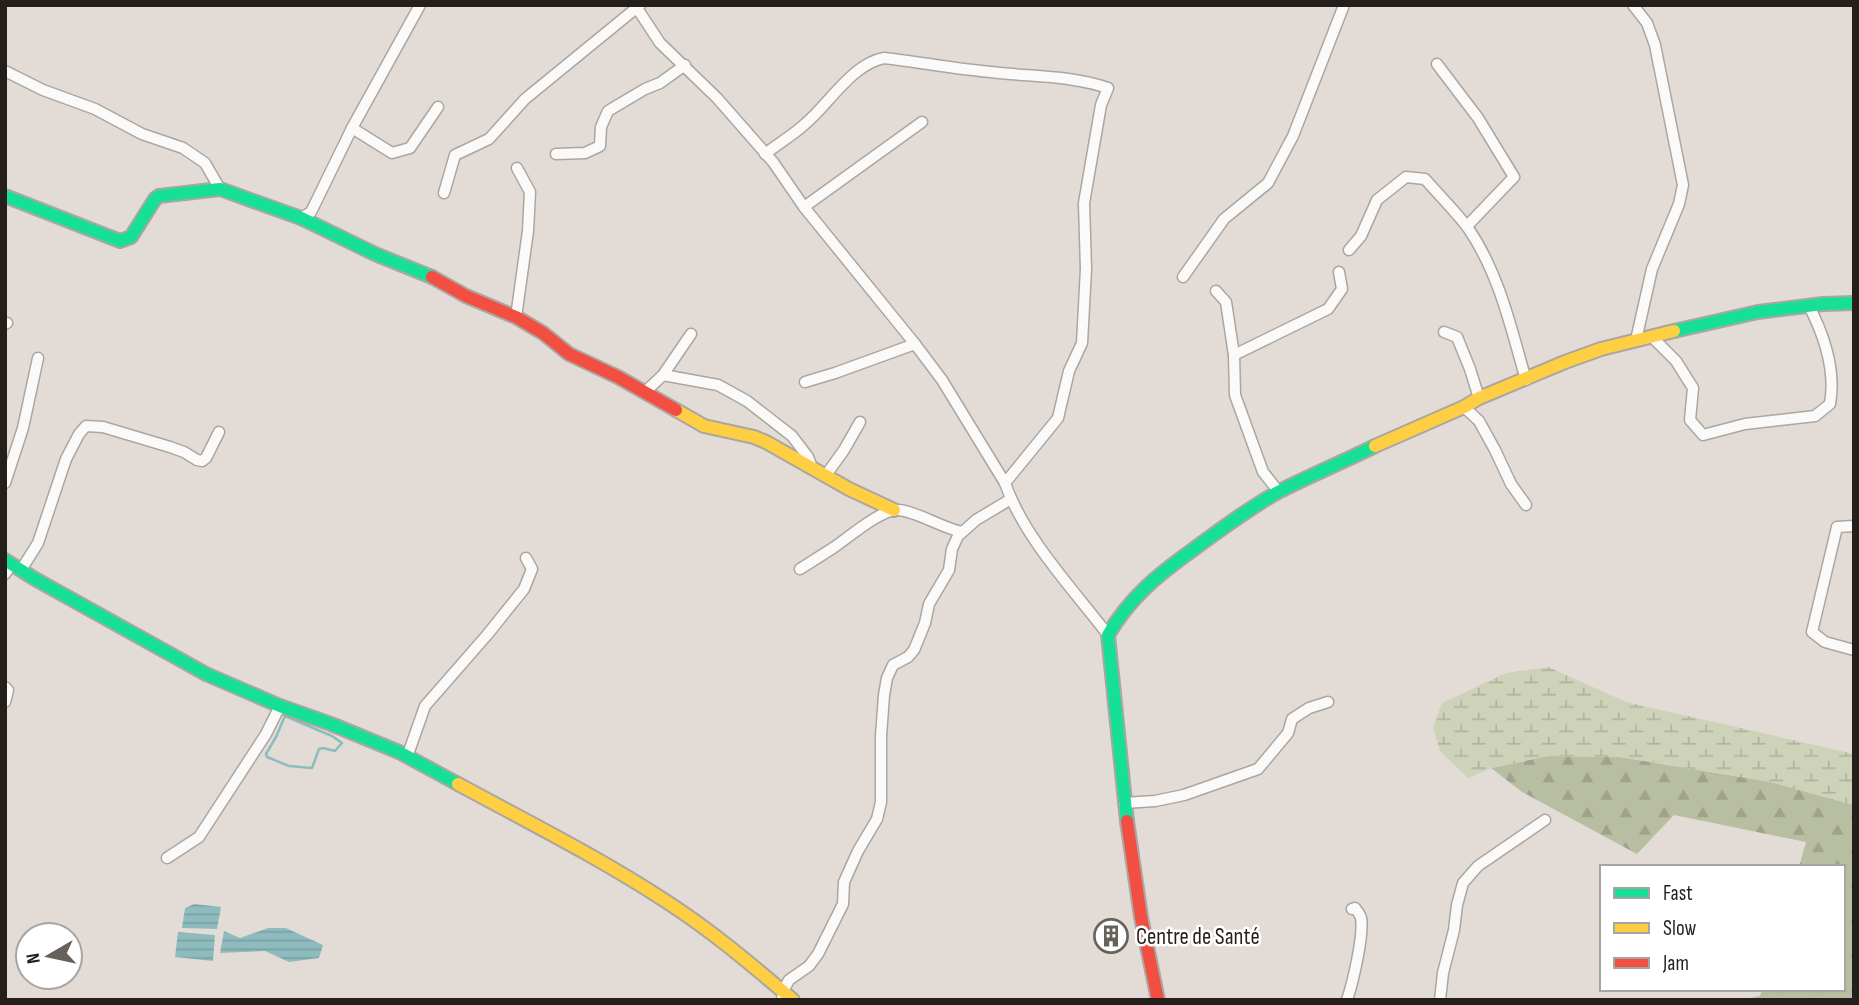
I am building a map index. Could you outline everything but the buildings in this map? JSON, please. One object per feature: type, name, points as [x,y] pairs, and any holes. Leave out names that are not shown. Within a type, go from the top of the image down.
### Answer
[{"type":"main road","points":[[5,196],[120,242],[131,237],[159,195],[220,190],[268,205],[516,317],[543,333],[569,354],[645,392],[704,426],[754,437],[849,489],[894,510]]},
{"type":"main road","points":[[1158,1000],[1143,927],[1124,803],[1108,635],[1120,614],[1136,596],[1220,529],[1279,492],[1479,398],[1565,362],[1651,336],[1758,312],[1854,303]]},
{"type":"main road","points":[[11,567],[206,674],[407,757],[606,863],[729,945],[786,997]]},
{"type":"street","points":[[301,218],[311,212],[352,128],[420,5]]},
{"type":"street","points":[[1183,277],[1224,219],[1268,183],[1293,136],[1344,5]]},
{"type":"street","points":[[1633,5],[1647,23],[1656,46],[1683,185],[1679,204],[1652,269],[1636,340]]},
{"type":"street","points":[[444,193],[455,155],[489,139],[525,99],[637,6],[655,37],[717,98],[765,154],[804,207],[915,344],[954,398],[1005,483],[1029,530],[1108,635]]},
{"type":"street","points":[[765,154],[806,124],[871,60],[884,58],[991,72],[1041,75],[1087,81],[1108,88],[1101,105],[1084,202],[1086,270],[1082,343],[1069,371],[1058,418],[1005,483]]},
{"type":"street","points":[[1437,64],[1478,118],[1514,177],[1466,226]]},
{"type":"street","points":[[556,155],[585,153],[600,146],[601,127],[608,111],[660,83],[684,65]]},
{"type":"street","points":[[5,71],[43,90],[95,109],[142,134],[183,148],[205,163],[220,190]]},
{"type":"street","points":[[352,128],[392,153],[410,148],[438,107]]},
{"type":"street","points":[[804,207],[922,122]]},
{"type":"street","points":[[516,317],[527,244],[530,192],[517,169]]},
{"type":"street","points":[[1349,250],[1361,236],[1377,200],[1406,177],[1424,179],[1466,226],[1485,256],[1509,320],[1526,380]]},
{"type":"street","points":[[1234,355],[1328,309],[1342,289],[1339,272]]},
{"type":"street","points":[[1216,291],[1226,302],[1234,355],[1235,395],[1263,472],[1279,492]]},
{"type":"street","points":[[1651,336],[1676,361],[1693,388],[1690,420],[1703,435],[1745,424],[1815,416],[1830,404],[1833,386],[1827,351],[1809,306]]},
{"type":"street","points":[[1444,332],[1457,337],[1479,398]]},
{"type":"street","points":[[645,392],[663,375],[691,334]]},
{"type":"street","points":[[805,382],[915,344]]},
{"type":"street","points":[[5,483],[23,428],[38,358]]},
{"type":"street","points":[[663,375],[718,385],[747,401],[792,436],[812,467]]},
{"type":"street","points":[[1464,407],[1479,421],[1511,484],[1526,505]]},
{"type":"street","points":[[826,475],[860,422]]},
{"type":"street","points":[[11,567],[38,543],[66,459],[86,426],[103,427],[184,452],[202,461],[219,432]]},
{"type":"street","points":[[786,997],[789,980],[809,966],[818,954],[843,904],[845,882],[858,850],[877,819],[881,802],[881,736],[887,678],[893,665],[908,657],[914,650],[929,604],[949,569],[952,550],[961,531],[1011,499]]},
{"type":"street","points":[[800,569],[866,524],[894,510],[961,531]]},
{"type":"street","points":[[1854,526],[1837,527],[1812,632],[1825,642],[1854,650]]},
{"type":"street","points":[[407,757],[425,705],[524,589],[532,569],[526,558]]},
{"type":"street","points":[[5,687],[8,690],[5,702]]},
{"type":"street","points":[[1124,803],[1155,801],[1184,795],[1258,769],[1288,733],[1292,719],[1309,708],[1328,702]]},
{"type":"street","points":[[167,858],[199,836],[267,734],[280,706]]},
{"type":"street","points":[[1440,1000],[1443,973],[1464,883],[1478,866],[1545,820]]},
{"type":"street","points":[[1347,1000],[1360,935],[1361,915],[1355,908],[1352,909]]},
{"type":"green space","points":[[1548,667],[1626,702],[1854,754],[1854,805],[1771,782],[1620,757],[1548,756],[1491,768],[1468,778],[1440,751],[1433,727],[1442,703],[1506,673]]},
{"type":"green space","points":[[1548,756],[1620,757],[1771,782],[1854,805],[1854,1000],[1739,1000],[1760,996],[1761,991],[1845,991],[1845,865],[1800,865],[1806,842],[1674,815],[1637,854],[1522,792],[1491,768]]},
{"type":"water","points":[[194,904],[221,907],[217,929],[182,928],[185,908]]},
{"type":"water","points":[[268,928],[286,928],[323,945],[319,958],[289,962],[265,951],[220,953],[224,931],[240,938]]},
{"type":"water","points":[[178,932],[215,935],[213,961],[175,957]]},
{"type":"waterway","points":[[285,716],[332,736],[342,743],[335,751],[319,749],[312,768],[289,766],[267,757],[266,754],[285,716]]},
{"type":"traffic: fast","points":[[5,196],[120,241],[131,237],[159,196],[220,189],[301,218],[375,254],[432,277]]},
{"type":"traffic: fast","points":[[1674,331],[1758,312],[1854,303]]},
{"type":"traffic: fast","points":[[1127,821],[1108,635],[1117,621],[1157,577],[1245,512],[1278,492],[1375,446]]},
{"type":"traffic: fast","points":[[5,560],[206,674],[399,752],[458,784]]},
{"type":"traffic: slow","points":[[1375,446],[1565,362],[1601,349],[1674,331]]},
{"type":"traffic: slow","points":[[676,410],[704,426],[766,442],[849,489],[894,510]]},
{"type":"traffic: slow","points":[[458,784],[590,855],[667,902],[747,961],[793,1000]]},
{"type":"traffic: jam","points":[[432,277],[466,296],[516,317],[543,333],[569,354],[618,377],[676,410]]},
{"type":"traffic: jam","points":[[1127,821],[1141,917],[1158,1000]]},
{"type":"place","name":"Centre de Santé","points":[[1111,936]]}]
